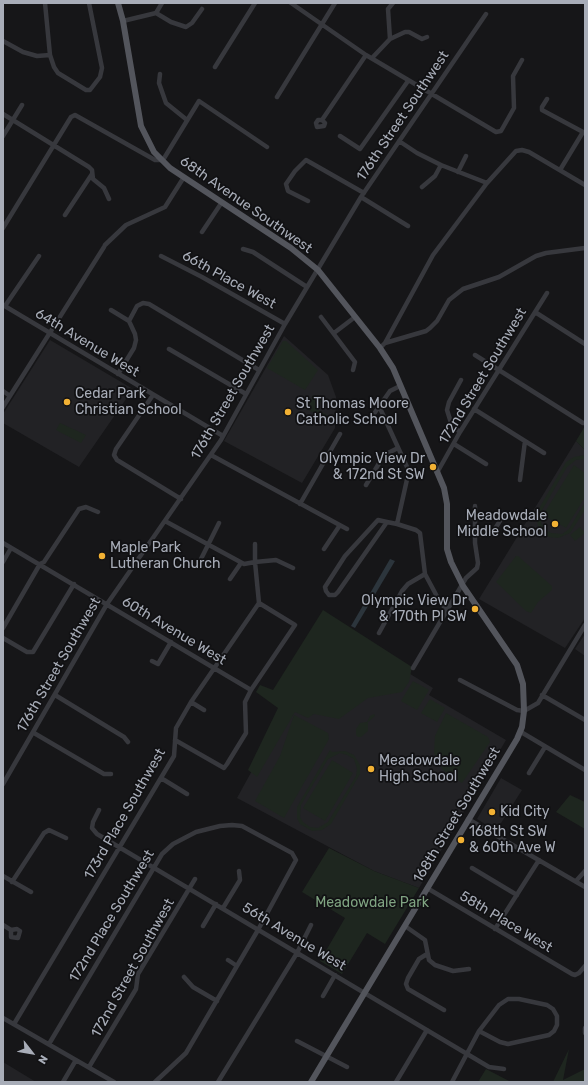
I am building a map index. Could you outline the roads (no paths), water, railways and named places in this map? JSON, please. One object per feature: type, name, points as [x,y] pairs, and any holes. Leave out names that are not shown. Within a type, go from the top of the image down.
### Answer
[{"type":"main road","name":"68th Avenue Southwest","points":[[118,3],[123,21],[141,126],[148,142],[170,168],[291,248],[318,270],[380,348],[393,368],[438,471]]},
{"type":"main road","name":"168th Street Southwest","points":[[311,1082],[521,732],[524,712],[523,684],[517,665],[463,586],[451,562],[447,550],[447,504],[438,471]]},
{"type":"street","points":[[45,3],[50,55],[54,68],[58,73],[86,90],[90,90],[95,86],[100,77],[102,68],[89,3]]},
{"type":"street","points":[[156,13],[162,3]]},
{"type":"street","points":[[215,67],[255,3]]},
{"type":"street","points":[[291,3],[366,55],[493,130],[501,131],[514,108],[513,76],[522,60]]},
{"type":"street","points":[[277,97],[335,3]]},
{"type":"street","points":[[390,40],[388,9],[392,3]]},
{"type":"street","points":[[123,21],[156,13],[171,22],[186,27],[192,23],[202,9]]},
{"type":"street","name":"176th Street Southwest","points":[[3,784],[34,733],[107,604],[212,455],[284,324],[363,195],[398,141],[486,14]]},
{"type":"street","points":[[372,58],[390,40],[404,32],[410,32],[422,39],[427,37]]},
{"type":"street","points":[[3,41],[23,52],[37,56],[50,55]]},
{"type":"street","points":[[322,120],[366,55]]},
{"type":"street","points":[[160,74],[159,84],[166,103],[187,120]]},
{"type":"street","points":[[340,136],[360,149],[408,81]]},
{"type":"street","points":[[547,99],[542,107],[542,110],[583,132],[560,170]]},
{"type":"street","points":[[3,228],[71,117],[75,115],[155,160],[163,160],[199,102],[267,147]]},
{"type":"street","points":[[3,136],[22,105]]},
{"type":"street","points":[[3,114],[89,167],[93,179],[104,188],[109,199]]},
{"type":"street","points":[[398,141],[417,153],[441,165],[487,183]]},
{"type":"street","points":[[380,348],[385,342],[430,260],[508,157],[516,151],[522,150],[529,152],[585,185]]},
{"type":"street","points":[[458,172],[466,156]]},
{"type":"street","points":[[308,201],[288,191],[286,184],[298,166],[306,160],[363,195],[408,226]]},
{"type":"street","points":[[422,187],[435,176],[441,165]]},
{"type":"street","points":[[65,216],[92,174]]},
{"type":"street","points":[[3,407],[104,246],[126,225],[165,207],[184,177]]},
{"type":"street","points":[[202,232],[222,202]]},
{"type":"street","points":[[385,342],[430,328],[437,321],[449,300],[463,289],[499,277],[536,256],[546,253],[585,248]]},
{"type":"street","points":[[243,249],[253,252],[307,287]]},
{"type":"street","points":[[4,305],[39,256]]},
{"type":"street","name":"66th Place West","points":[[162,256],[284,324]]},
{"type":"street","name":"172nd Street Southwest","points":[[438,471],[474,409],[547,292]]},
{"type":"street","points":[[129,321],[138,306],[143,303],[148,304],[259,370]]},
{"type":"street","name":"64th Avenue West","points":[[4,305],[223,436]]},
{"type":"street","points":[[110,310],[129,321],[136,340],[134,348],[118,374]]},
{"type":"street","points":[[535,312],[585,344]]},
{"type":"street","points":[[321,317],[355,362],[353,370]]},
{"type":"street","points":[[334,333],[355,317]]},
{"type":"street","points":[[169,349],[246,394]]},
{"type":"street","points":[[475,355],[583,423]]},
{"type":"street","points":[[460,380],[449,402],[447,410],[452,426],[460,432]]},
{"type":"street","points":[[371,418],[390,391],[400,386]]},
{"type":"street","points":[[3,391],[10,396]]},
{"type":"street","points":[[153,395],[116,449],[114,456],[117,460],[181,500]]},
{"type":"street","points":[[379,406],[408,474],[397,524]]},
{"type":"street","points":[[474,409],[544,453]]},
{"type":"street","points":[[300,504],[340,434]]},
{"type":"street","points":[[520,480],[525,441]]},
{"type":"street","points":[[454,444],[486,464]]},
{"type":"street","points":[[366,485],[384,455],[398,448]]},
{"type":"street","points":[[212,455],[347,529]]},
{"type":"street","points":[[413,668],[446,609],[463,586],[466,578],[477,568],[475,506]]},
{"type":"street","points":[[3,628],[40,564],[44,562],[79,509],[86,507],[98,512]]},
{"type":"street","points":[[475,535],[491,535],[503,516]]},
{"type":"street","points":[[387,522],[338,592],[335,595],[329,595],[325,587],[345,556],[378,520],[397,524],[420,533],[426,574],[440,602],[446,609]]},
{"type":"street","points":[[165,521],[210,544],[241,563],[276,560],[293,568]]},
{"type":"street","points":[[201,559],[210,544],[219,523]]},
{"type":"street","points":[[324,549],[340,525]]},
{"type":"street","name":"60th Avenue West","points":[[3,543],[251,690]]},
{"type":"street","points":[[175,740],[224,768],[246,733],[249,722],[245,702],[251,690],[295,626],[259,603],[255,562],[255,544]]},
{"type":"street","points":[[3,562],[11,548]]},
{"type":"street","points":[[230,579],[241,563]]},
{"type":"street","points":[[379,633],[402,591],[408,584],[426,574]]},
{"type":"street","points":[[3,638],[27,652],[32,653],[37,648],[74,584]]},
{"type":"street","name":"173rd Place Southwest","points":[[14,1024],[174,756],[176,728],[191,702],[259,603]]},
{"type":"street","points":[[460,680],[517,710],[524,712],[538,703],[585,625]]},
{"type":"street","points":[[152,661],[158,664],[171,642]]},
{"type":"street","points":[[55,695],[124,737],[128,742]]},
{"type":"street","points":[[542,695],[585,720]]},
{"type":"street","points":[[191,702],[204,710]]},
{"type":"street","points":[[521,732],[585,770]]},
{"type":"street","points":[[34,733],[104,774],[111,774]]},
{"type":"street","points":[[529,773],[545,747]]},
{"type":"street","points":[[161,778],[187,794]]},
{"type":"street","name":"56th Avenue West","points":[[99,810],[93,822],[92,828],[97,834],[467,1053],[490,1066],[504,1068]]},
{"type":"street","points":[[468,819],[585,886]]},
{"type":"street","name":"172nd Place Southwest","points":[[49,1044],[153,867],[168,848],[184,837],[220,826],[242,826],[292,853],[296,860],[258,930]]},
{"type":"street","points":[[12,882],[44,833],[49,830],[66,838]]},
{"type":"street","points":[[495,929],[539,860]]},
{"type":"street","points":[[472,868],[517,895]]},
{"type":"street","points":[[223,908],[240,880],[239,871]]},
{"type":"street","points":[[576,881],[585,871]]},
{"type":"street","points":[[3,876],[31,892]]},
{"type":"street","name":"172nd Street Southwest","points":[[89,1068],[136,989],[138,974],[195,879]]},
{"type":"street","name":"58th Place West","points":[[427,888],[495,929],[575,974],[585,966]]},
{"type":"street","points":[[203,926],[216,904]]},
{"type":"street","points":[[3,925],[11,930]]},
{"type":"street","points":[[218,1082],[297,953],[311,925]]},
{"type":"street","points":[[405,926],[425,940],[429,960],[440,968],[453,971],[469,969]]},
{"type":"street","points":[[155,1082],[186,1053],[258,930]]},
{"type":"street","points":[[428,954],[419,959],[406,984],[408,989],[444,1010]]},
{"type":"street","points":[[228,960],[237,966]]},
{"type":"street","points":[[323,996],[335,975]]},
{"type":"street","points":[[184,977],[193,987],[217,1001]]},
{"type":"street","points":[[452,1082],[479,1030],[495,1009],[508,999],[518,999],[547,1005],[553,1009],[557,1016],[557,1025],[554,1031],[549,1034],[508,1044],[500,1042],[479,1030]]},
{"type":"street","points":[[3,1018],[114,1082]]},
{"type":"street","points":[[585,1028],[585,1033]]},
{"type":"street","points":[[396,1082],[427,1030]]},
{"type":"street","points":[[297,1041],[346,1067]]},
{"type":"street","points":[[63,1082],[76,1060]]},
{"type":"place","name":"Cedar Park Christian School","points":[[67,402]]},
{"type":"place","name":"St Thomas Moore Catholic School","points":[[288,412]]},
{"type":"place","name":"Olympic View Dr & 172nd St SW","points":[[433,467]]},
{"type":"place","name":"Meadowdale Middle School","points":[[555,524]]},
{"type":"place","name":"Maple Park Lutheran Church","points":[[102,556]]},
{"type":"place","name":"Olympic View Dr & 170th Pl SW","points":[[475,609]]},
{"type":"place","name":"Meadowdale High School","points":[[371,769]]},
{"type":"place","name":"Kid City","points":[[492,812]]},
{"type":"place","name":"168th St SW & 60th Ave W","points":[[461,840]]},
{"type":"park label","name":"Meadowdale Park","points":[[372,903]]}]
